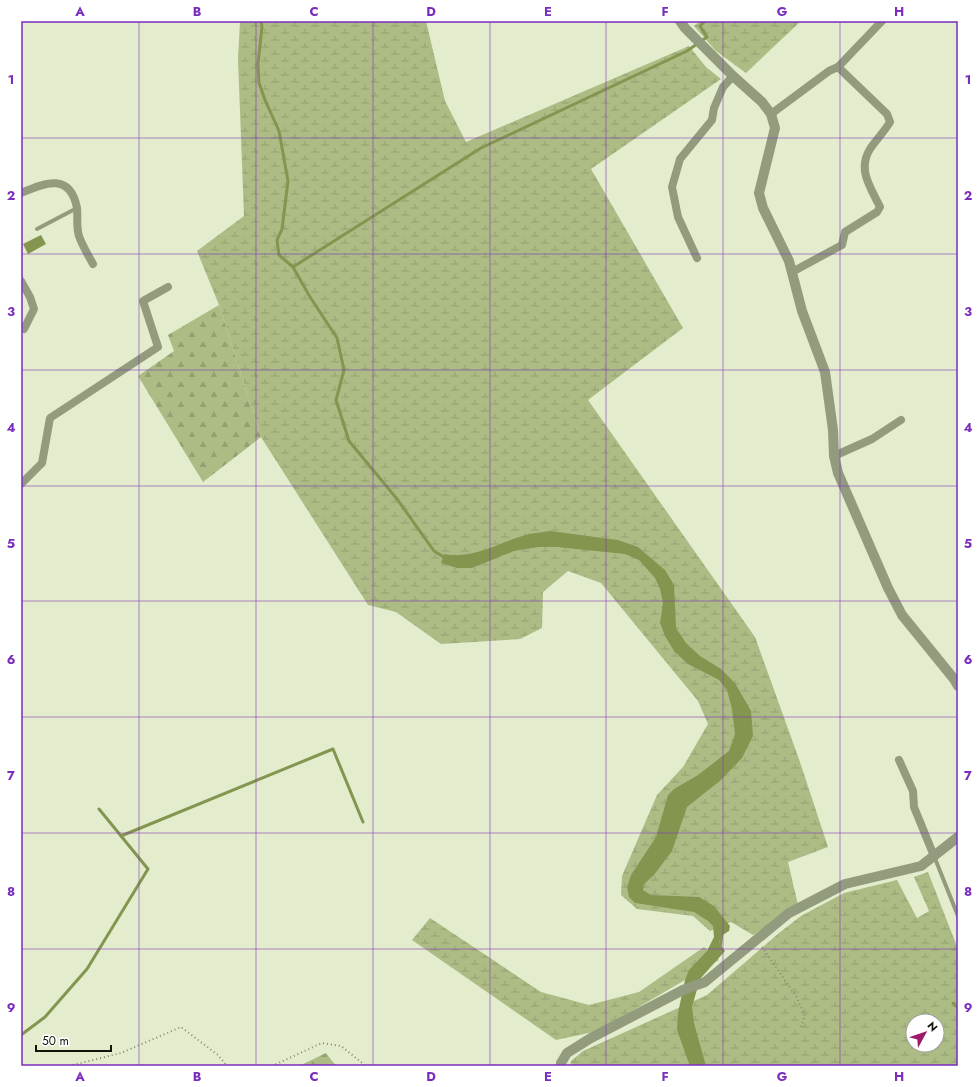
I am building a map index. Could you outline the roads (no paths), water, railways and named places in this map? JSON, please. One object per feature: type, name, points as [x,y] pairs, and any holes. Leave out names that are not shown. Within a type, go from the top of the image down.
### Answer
[{"type":"street","points":[[771,114],[829,71],[838,67],[882,21]]},
{"type":"street","points":[[683,24],[730,74],[762,102],[771,114],[775,128],[759,193],[763,208],[789,261],[802,311],[825,372],[833,430],[834,456],[838,473],[888,588],[902,615],[958,686]]},
{"type":"street","points":[[792,272],[842,245],[845,232],[876,212],[880,206],[865,176],[864,160],[870,149],[890,122],[887,114],[838,67]]},
{"type":"street","points":[[697,258],[678,217],[672,186],[680,159],[712,120],[714,108],[722,87],[730,74]]},
{"type":"street","points":[[21,193],[46,183],[60,183],[72,192],[76,208],[79,235],[93,264]]},
{"type":"street","points":[[21,281],[30,297],[34,309],[24,329]]},
{"type":"street","points":[[21,484],[42,463],[50,418],[158,347],[143,301],[168,287]]},
{"type":"street","points":[[834,456],[872,439],[901,420]]},
{"type":"street","points":[[898,760],[913,791],[914,807],[934,856]]},
{"type":"street","points":[[561,1066],[561,1063],[567,1054],[591,1038],[683,990],[704,982],[789,913],[845,884],[921,866],[958,836]]},
{"type":"lane","points":[[37,229],[76,208]]},
{"type":"lane","points":[[934,856],[958,916]]},
{"type":"waterway","points":[[261,21],[262,27],[258,64],[259,83],[279,131],[288,181],[282,229],[277,240],[279,255],[293,267],[310,297],[337,338],[344,370],[336,400],[349,441],[397,499],[434,551],[447,559]]},
{"type":"waterway","points":[[293,267],[481,148],[687,51],[707,37],[700,26],[705,21]]},
{"type":"waterway","points":[[121,836],[333,749],[363,822]]},
{"type":"waterway","points":[[21,1035],[45,1017],[87,969],[148,869],[99,809]]},
{"type":"waterway","points":[[720,949],[722,932]]},
{"type":"waterway","points":[[953,1003],[958,1008]]}]
